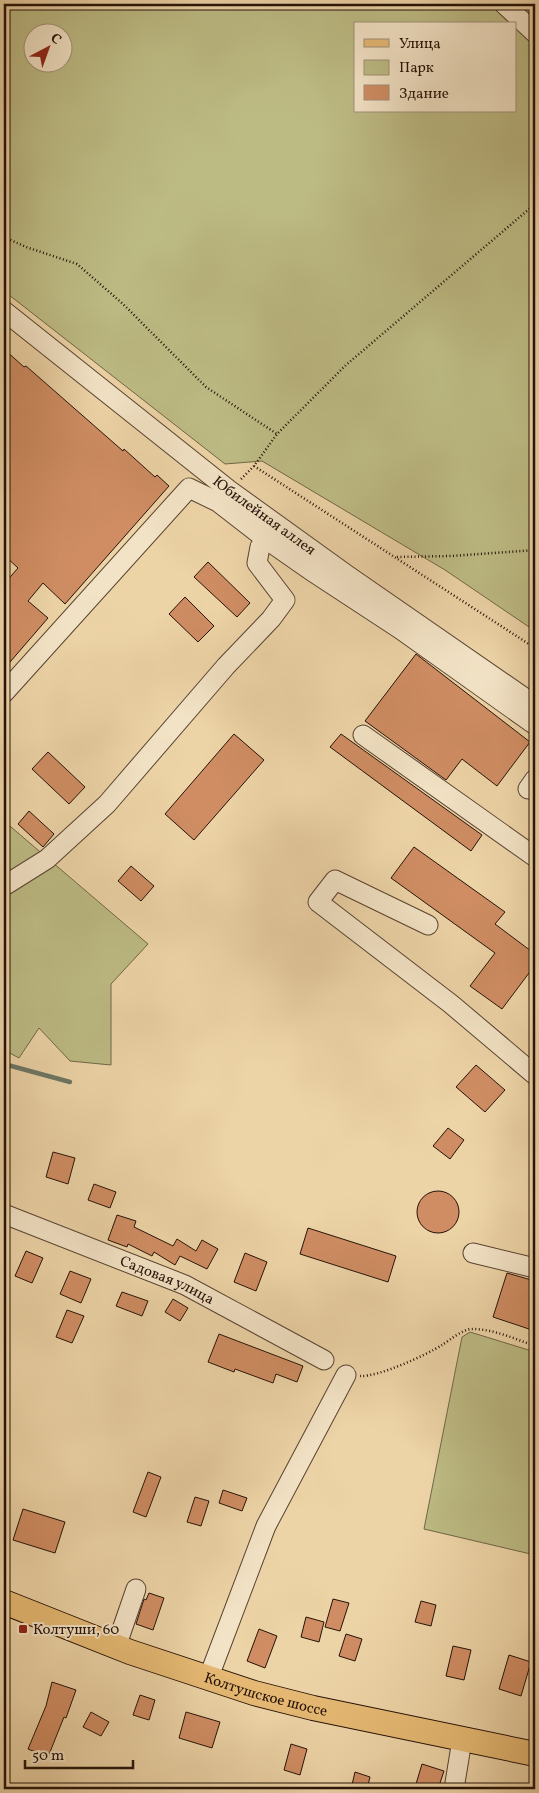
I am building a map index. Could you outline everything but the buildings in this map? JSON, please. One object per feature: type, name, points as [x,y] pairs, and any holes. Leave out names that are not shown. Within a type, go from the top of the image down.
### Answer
[{"type":"main road","name":"Колтушское шоссе","points":[[4,1602],[116,1647],[254,1693],[313,1708],[535,1754]]},
{"type":"street","points":[[504,4],[535,33]]},
{"type":"street","name":"Юбилейная аллея","points":[[4,311],[229,490],[347,575],[535,705]]},
{"type":"street","points":[[4,693],[189,488],[218,502],[267,540],[400,628],[535,725]]},
{"type":"street","points":[[4,886],[48,859],[107,804],[226,666],[276,613],[285,600],[257,563],[260,547],[267,540]]},
{"type":"street","points":[[363,735],[535,857]]},
{"type":"street","points":[[428,925],[335,880],[318,902],[451,1004],[535,1075]]},
{"type":"street","name":"Садовая улица","points":[[4,1214],[185,1285],[324,1360]]},
{"type":"street","points":[[473,1253],[535,1268]]},
{"type":"street","points":[[208,1679],[266,1526],[346,1375]]},
{"type":"street","points":[[116,1647],[136,1589]]},
{"type":"street","points":[[454,1789],[462,1740]]},
{"type":"path","points":[[229,490],[254,466],[277,434],[346,365],[535,204]]},
{"type":"path","points":[[4,237],[26,247],[77,264],[123,304],[206,387],[277,434]]},
{"type":"path","points":[[254,466],[535,648]]},
{"type":"path","points":[[396,557],[452,556],[535,550]]},
{"type":"path","points":[[346,1375],[369,1377],[440,1346],[470,1329],[492,1331],[535,1346]]},
{"type":"green space","points":[[4,4],[535,4],[535,631],[445,570],[262,461],[225,464],[4,291]]},
{"type":"green space","points":[[4,821],[148,944],[111,984],[111,1065],[70,1061],[39,1028],[19,1058],[4,1050]]},
{"type":"green space","points":[[470,1332],[535,1352],[535,1555],[424,1529],[462,1337]]},
{"type":"waterway","points":[[4,1064],[70,1082]]},
{"type":"place","name":"Колтуши, 60","points":[[23,1629]]}]
